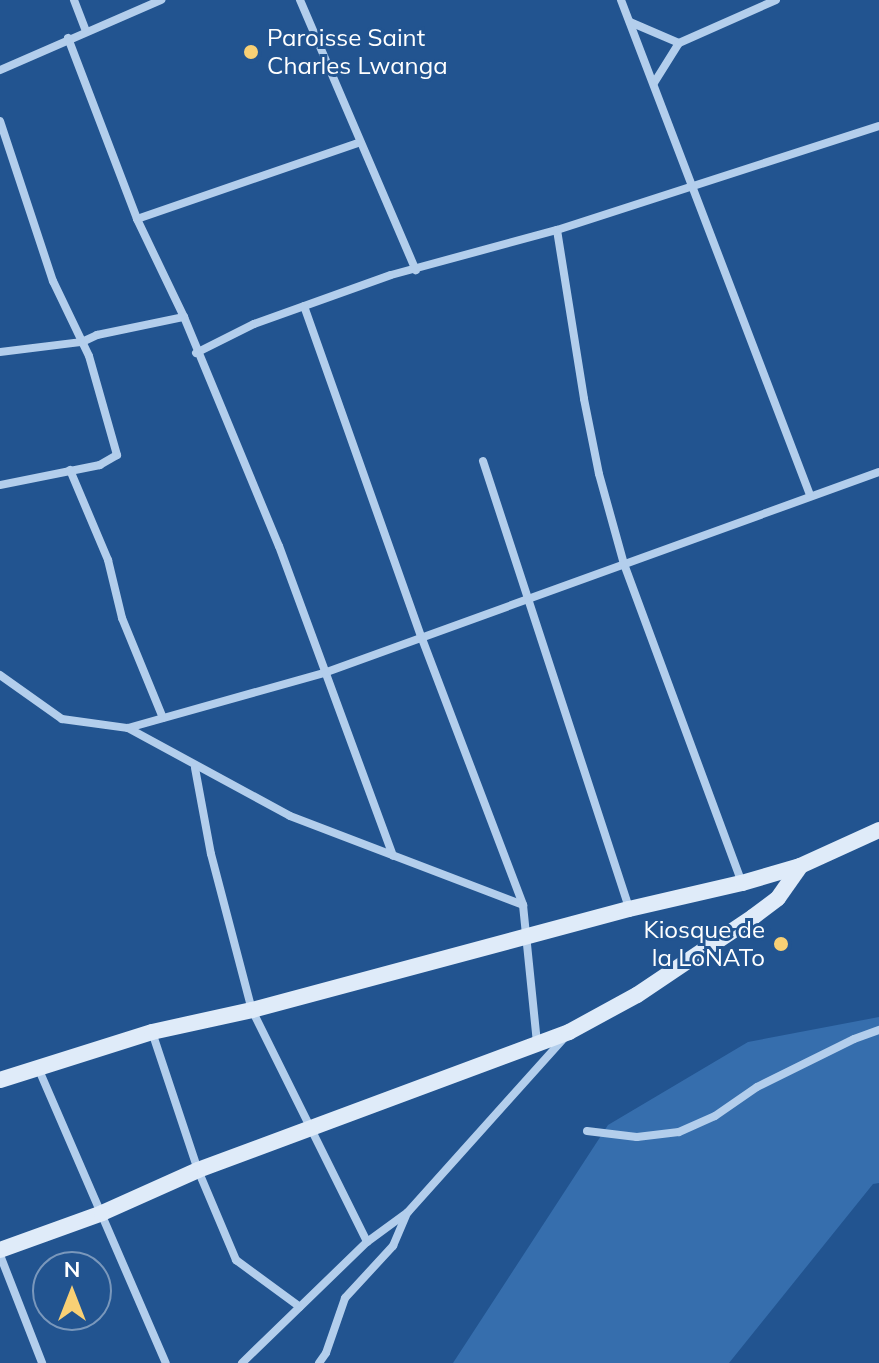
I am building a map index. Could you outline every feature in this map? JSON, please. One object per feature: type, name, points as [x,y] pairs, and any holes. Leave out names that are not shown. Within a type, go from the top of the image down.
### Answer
[{"type":"main road","points":[[0,1080],[152,1032],[252,1010],[629,909],[742,883],[800,866],[879,830]]},
{"type":"main road","points":[[0,1252],[102,1213],[198,1170],[569,1032],[637,995],[753,917],[778,898],[800,866]]},
{"type":"street","points":[[74,0],[86,31]]},
{"type":"street","points":[[0,70],[161,0]]},
{"type":"street","points":[[300,0],[416,270]]},
{"type":"street","points":[[621,0],[810,495]]},
{"type":"street","points":[[654,83],[679,43],[776,0]]},
{"type":"street","points":[[630,22],[679,43]]},
{"type":"street","points":[[68,38],[137,219],[184,317],[196,353],[279,546],[393,856]]},
{"type":"street","points":[[0,121],[53,281],[82,342],[117,455],[100,465],[0,485]]},
{"type":"street","points":[[196,353],[254,324],[304,306],[557,230],[879,126]]},
{"type":"street","points":[[137,219],[360,142]]},
{"type":"street","points":[[557,230],[587,414],[624,564],[742,883]]},
{"type":"street","points":[[304,306],[421,636],[523,905],[537,1042]]},
{"type":"street","points":[[0,352],[82,342],[97,335],[184,317]]},
{"type":"street","points":[[483,461],[629,909]]},
{"type":"street","points":[[70,470],[108,560],[122,618],[163,718]]},
{"type":"street","points":[[128,728],[324,673],[879,472]]},
{"type":"street","points":[[0,675],[62,719],[128,728],[195,768],[290,816],[523,905]]},
{"type":"street","points":[[195,768],[211,854],[252,1010],[367,1242]]},
{"type":"street","points":[[587,1131],[637,1137],[679,1132],[715,1116],[757,1087],[854,1039],[879,1030]]},
{"type":"street","points":[[152,1032],[198,1170],[236,1260],[300,1307]]},
{"type":"street","points":[[242,1363],[367,1242],[408,1212],[569,1032]]},
{"type":"street","points":[[39,1070],[166,1363]]},
{"type":"street","points":[[319,1363],[326,1353],[345,1298],[393,1246],[408,1212]]},
{"type":"street","points":[[0,1252],[42,1363]]},
{"type":"shaded area","points":[[879,1017],[879,1183],[873,1184],[729,1363],[453,1363],[608,1125],[748,1042]]},
{"type":"place","name":"Paroisse Saint Charles Lwanga","points":[[251,52]]},
{"type":"place","name":"Kiosque de la LoNATo","points":[[781,944]]}]
